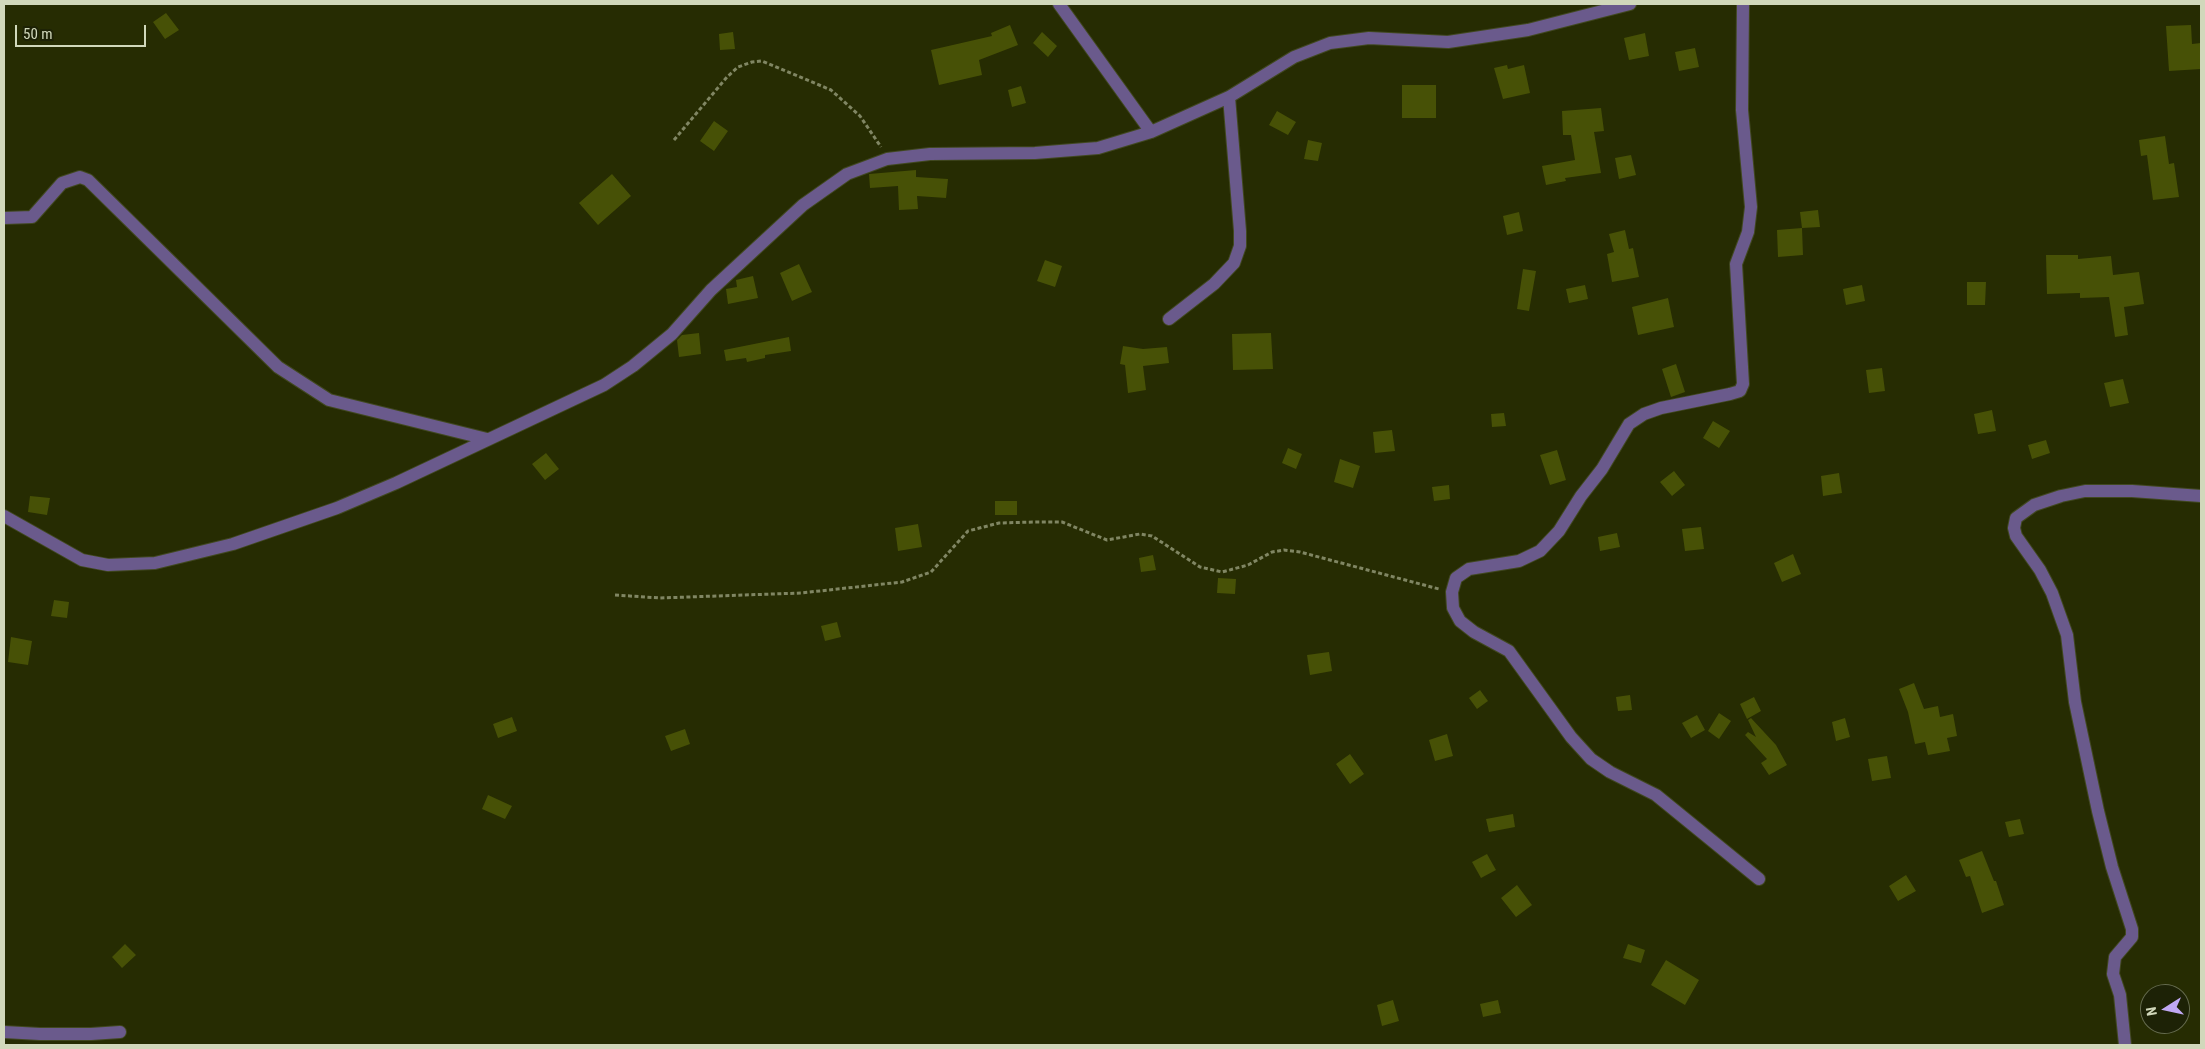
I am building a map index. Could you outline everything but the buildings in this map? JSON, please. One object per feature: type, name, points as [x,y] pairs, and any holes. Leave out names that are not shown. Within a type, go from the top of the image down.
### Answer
[{"type":"street","points":[[1060,4],[1151,132]]},
{"type":"street","points":[[4,516],[82,560],[108,565],[155,563],[233,544],[337,508],[396,483],[604,385],[633,366],[672,334],[711,290],[803,205],[846,174],[887,159],[930,154],[1035,153],[1098,148],[1151,132],[1229,97],[1294,57],[1330,43],[1369,38],[1448,42],[1528,30],[1630,4]]},
{"type":"street","points":[[1743,4],[1742,110],[1751,207],[1748,232],[1736,264],[1743,384],[1740,391],[1661,408],[1644,414],[1629,424],[1602,469],[1581,496],[1559,532],[1540,551],[1518,561],[1469,569],[1456,578],[1452,592],[1453,608],[1460,621],[1474,632],[1508,651],[1571,737],[1591,759],[1610,772],[1656,795],[1759,879]]},
{"type":"street","points":[[1169,319],[1214,284],[1234,263],[1240,246],[1229,97]]},
{"type":"street","points":[[4,218],[32,217],[62,183],[80,177],[88,180],[278,367],[329,400],[488,439]]},
{"type":"street","points":[[2125,1045],[2120,995],[2113,974],[2114,957],[2132,937],[2132,928],[2112,868],[2098,811],[2075,702],[2067,635],[2052,593],[2040,570],[2016,536],[2014,528],[2016,518],[2034,505],[2085,491],[2132,490],[2201,496]]},
{"type":"street","points":[[4,1032],[66,1034],[120,1032]]},
{"type":"path","points":[[674,140],[727,77],[738,68],[752,62],[762,61],[831,90],[860,116],[876,138],[887,159]]},
{"type":"path","points":[[615,595],[660,598],[802,593],[902,582],[931,572],[968,531],[999,523],[1036,522],[1062,522],[1107,540],[1140,534],[1152,536],[1200,568],[1222,572],[1248,565],[1272,552],[1284,550],[1300,552],[1452,592]]}]
